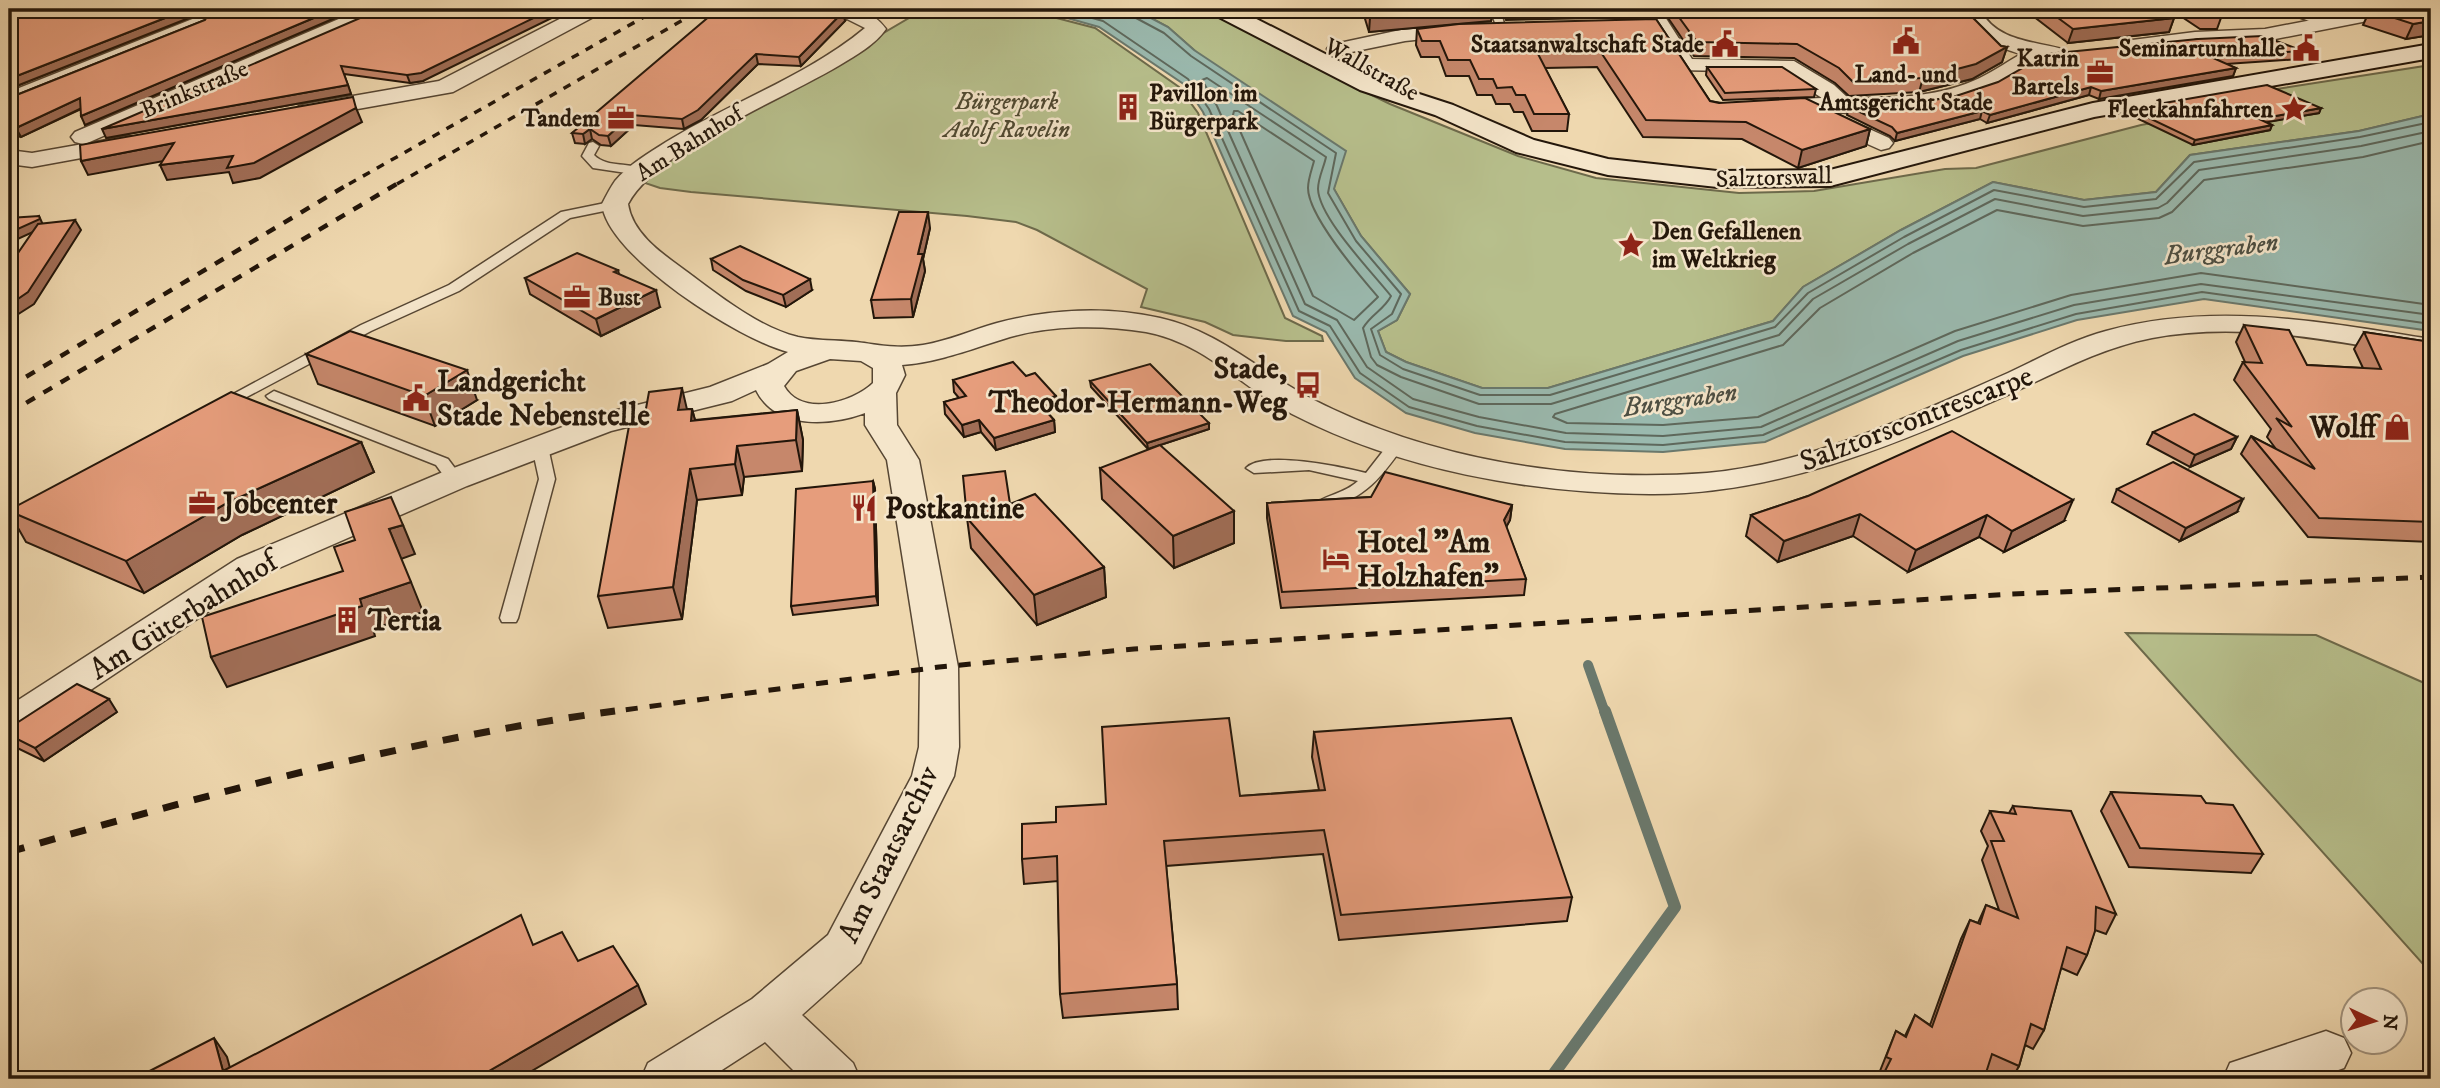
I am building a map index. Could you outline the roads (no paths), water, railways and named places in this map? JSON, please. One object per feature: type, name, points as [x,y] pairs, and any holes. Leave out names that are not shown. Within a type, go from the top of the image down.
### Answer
[{"type":"main road","name":"Salztorswall","points":[[1221,9],[1368,85],[1444,110],[1525,146],[1608,167],[1717,179],[1817,180],[1895,163],[2093,110],[2431,51]]},
{"type":"main road","name":"Wallstraße","points":[[1262,9],[1444,110]]},
{"type":"main road","points":[[1310,55],[1337,49]]},
{"type":"street","name":"Brinkstraße","points":[[9,169],[20,158],[379,9]]},
{"type":"street","points":[[283,115],[445,87],[594,9]]},
{"type":"street","name":"Am Bahnhof","points":[[782,358],[646,253],[624,229],[615,205],[620,190],[640,171],[711,125],[817,70],[868,38],[876,29],[866,14],[825,9]]},
{"type":"street","points":[[1970,9],[1974,20],[1990,33],[2040,52],[2078,51]]},
{"type":"street","points":[[2106,49],[2195,38],[2265,35],[2396,9],[2419,18]]},
{"type":"street","points":[[1634,26],[1655,17],[1699,86],[1814,82]]},
{"type":"street","points":[[2169,21],[2195,38]]},
{"type":"street","points":[[9,100],[200,22]]},
{"type":"street","points":[[1337,49],[1414,34],[1509,29]]},
{"type":"street","points":[[1749,110],[1801,105],[1896,105],[1965,92],[1981,86],[2040,52]]},
{"type":"street","points":[[1685,65],[1786,66],[1814,82],[1844,107]]},
{"type":"street","points":[[1774,82],[1801,105],[1881,143]]},
{"type":"street","points":[[20,158],[148,139]]},
{"type":"street","name":"Salztorscontrescarpe","points":[[882,389],[927,353],[1021,327],[1088,320],[1157,326],[1205,342],[1309,411],[1397,444],[1525,477],[1592,484],[1709,483],[1777,470],[1847,451],[2114,337],[2183,323],[2270,324],[2431,348]]},
{"type":"street","name":"Am Güterbahnhof","points":[[9,725],[250,567],[455,479],[600,424],[721,394],[782,358],[848,349],[882,389],[829,412],[798,411],[781,404],[721,394]]},
{"type":"street","points":[[781,404],[771,395],[769,386],[782,358]]},
{"type":"street","name":"Am Staatsarchiv","points":[[666,1079],[769,1014],[844,949],[933,776],[939,747],[939,667],[903,460],[882,389]]},
{"type":"street","points":[[769,1014],[835,1079]]},
{"type":"street","points":[[2248,1079],[2326,1053]]},
{"type":"lane","points":[[1495,9],[1509,29]]},
{"type":"lane","points":[[2283,9],[2326,24]]},
{"type":"lane","points":[[593,146],[588,156],[597,165],[640,171]]},
{"type":"lane","points":[[208,412],[366,328],[454,288],[566,215],[615,205]]},
{"type":"lane","points":[[274,396],[442,462],[455,479]]},
{"type":"lane","points":[[1304,504],[1341,502],[1354,496],[1397,444]]},
{"type":"lane","points":[[509,618],[547,479],[540,447]]},
{"type":"lane","points":[[1254,468],[1309,465],[1368,478]]},
{"type":"water","name":"Burggraben","points":[[1035,9],[1134,9],[1168,27],[1194,50],[1346,151],[1334,189],[1361,236],[1410,294],[1397,320],[1378,331],[1386,352],[1406,362],[1482,388],[1548,388],[1773,321],[1803,287],[1901,230],[1993,182],[2084,200],[2156,192],[2190,155],[2359,131],[2431,114],[2431,331],[2204,299],[2077,320],[1963,356],[1765,442],[1663,452],[1565,449],[1475,433],[1406,413],[1355,378],[1326,332],[1293,316],[1203,112],[1185,85],[1099,27]]},
{"type":"waterway","points":[[1588,665],[1605,713]]},
{"type":"waterway","points":[[1550,1079],[1675,907],[1605,711]]},
{"type":"railway","points":[[349,184],[658,9]]},
{"type":"railway","points":[[397,184],[702,9]]},
{"type":"railway","points":[[9,387],[352,182]]},
{"type":"railway","points":[[9,413],[400,182]]},
{"type":"railway","points":[[603,713],[939,667],[1134,649],[2011,594],[2431,577]]},
{"type":"railway","points":[[603,713],[615,711]]},
{"type":"railway","points":[[9,852],[309,770],[461,737],[603,713]]},
{"type":"place","name":"Land- und Amtsgericht Stade","points":[[1906,41]]},
{"type":"place","name":"Staatsanwaltschaft Stade","points":[[1725,44]]},
{"type":"place","name":"Seminarturnhalle","points":[[2306,48]]},
{"type":"place","name":"Katrin Bartels","points":[[2100,72]]},
{"type":"place","name":"Pavillon im Bürgerpark","points":[[1128,107]]},
{"type":"place","name":"Fleetkahnfahrten","points":[[2294,109]]},
{"type":"place","name":"Tandem","points":[[621,118]]},
{"type":"place","name":"Den Gefallenen im Weltkrieg","points":[[1631,245]]},
{"type":"place","name":"Bust","points":[[577,297]]},
{"type":"place","name":"Stade, Theodor-Hermann-Weg","points":[[1308,385]]},
{"type":"place","name":"Landgericht Stade Nebenstelle","points":[[416,398]]},
{"type":"place","name":"Wolff","points":[[2397,427]]},
{"type":"place","name":"Jobcenter","points":[[202,503]]},
{"type":"place","name":"Postkantine","points":[[864,508]]},
{"type":"place","name":"Hotel \"Am Holzhafen\"","points":[[1336,559]]},
{"type":"place","name":"Tertia","points":[[347,620]]},
{"type":"park label","name":"Bürgerpark Adolf Ravelin","points":[[1007,115]]}]
